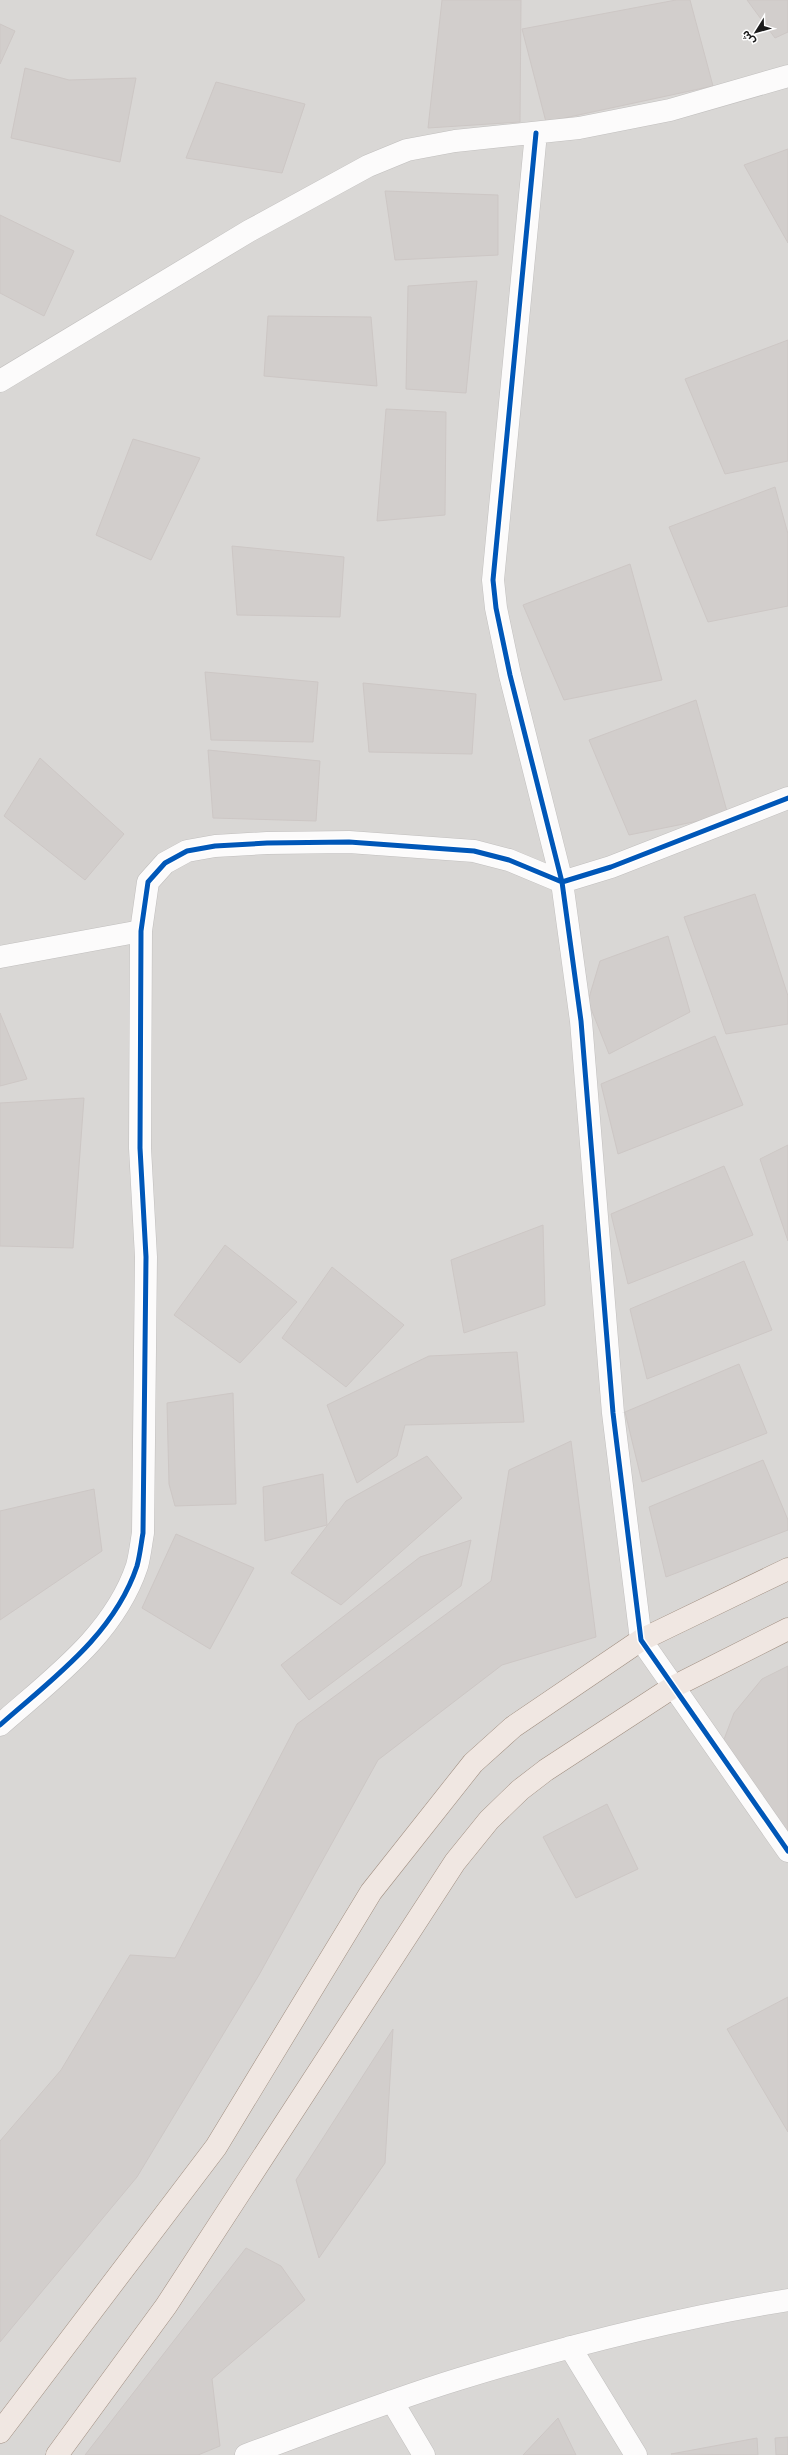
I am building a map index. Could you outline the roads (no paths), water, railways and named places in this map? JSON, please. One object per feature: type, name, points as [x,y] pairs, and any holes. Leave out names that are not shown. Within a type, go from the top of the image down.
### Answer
[{"type":"main road","points":[[0,2432],[216,2147],[371,1892],[472,1763],[514,1727],[641,1640],[788,1569]]},
{"type":"main road","points":[[57,2455],[166,2306],[455,1862],[489,1820],[520,1790],[546,1770],[673,1687],[788,1629]]},
{"type":"street","points":[[0,381],[235,239],[368,166],[407,150],[455,140],[580,128],[670,110],[788,76]]},
{"type":"street","points":[[536,133],[493,580],[496,608],[510,675],[562,882],[582,1021],[614,1414],[641,1640],[788,1851]]},
{"type":"street","points":[[0,1725],[95,1638],[127,1590],[137,1565],[143,1533],[146,1257],[140,1148],[141,931],[148,882],[165,862],[187,851],[215,846],[349,842],[474,851],[509,860],[562,882],[611,867],[788,798]]},
{"type":"street","points":[[0,957],[141,931]]},
{"type":"street","points":[[246,2455],[392,2401],[459,2379],[570,2347],[714,2312],[788,2300]]},
{"type":"street","points":[[570,2347],[636,2455]]},
{"type":"street","points":[[392,2401],[424,2455]]}]
